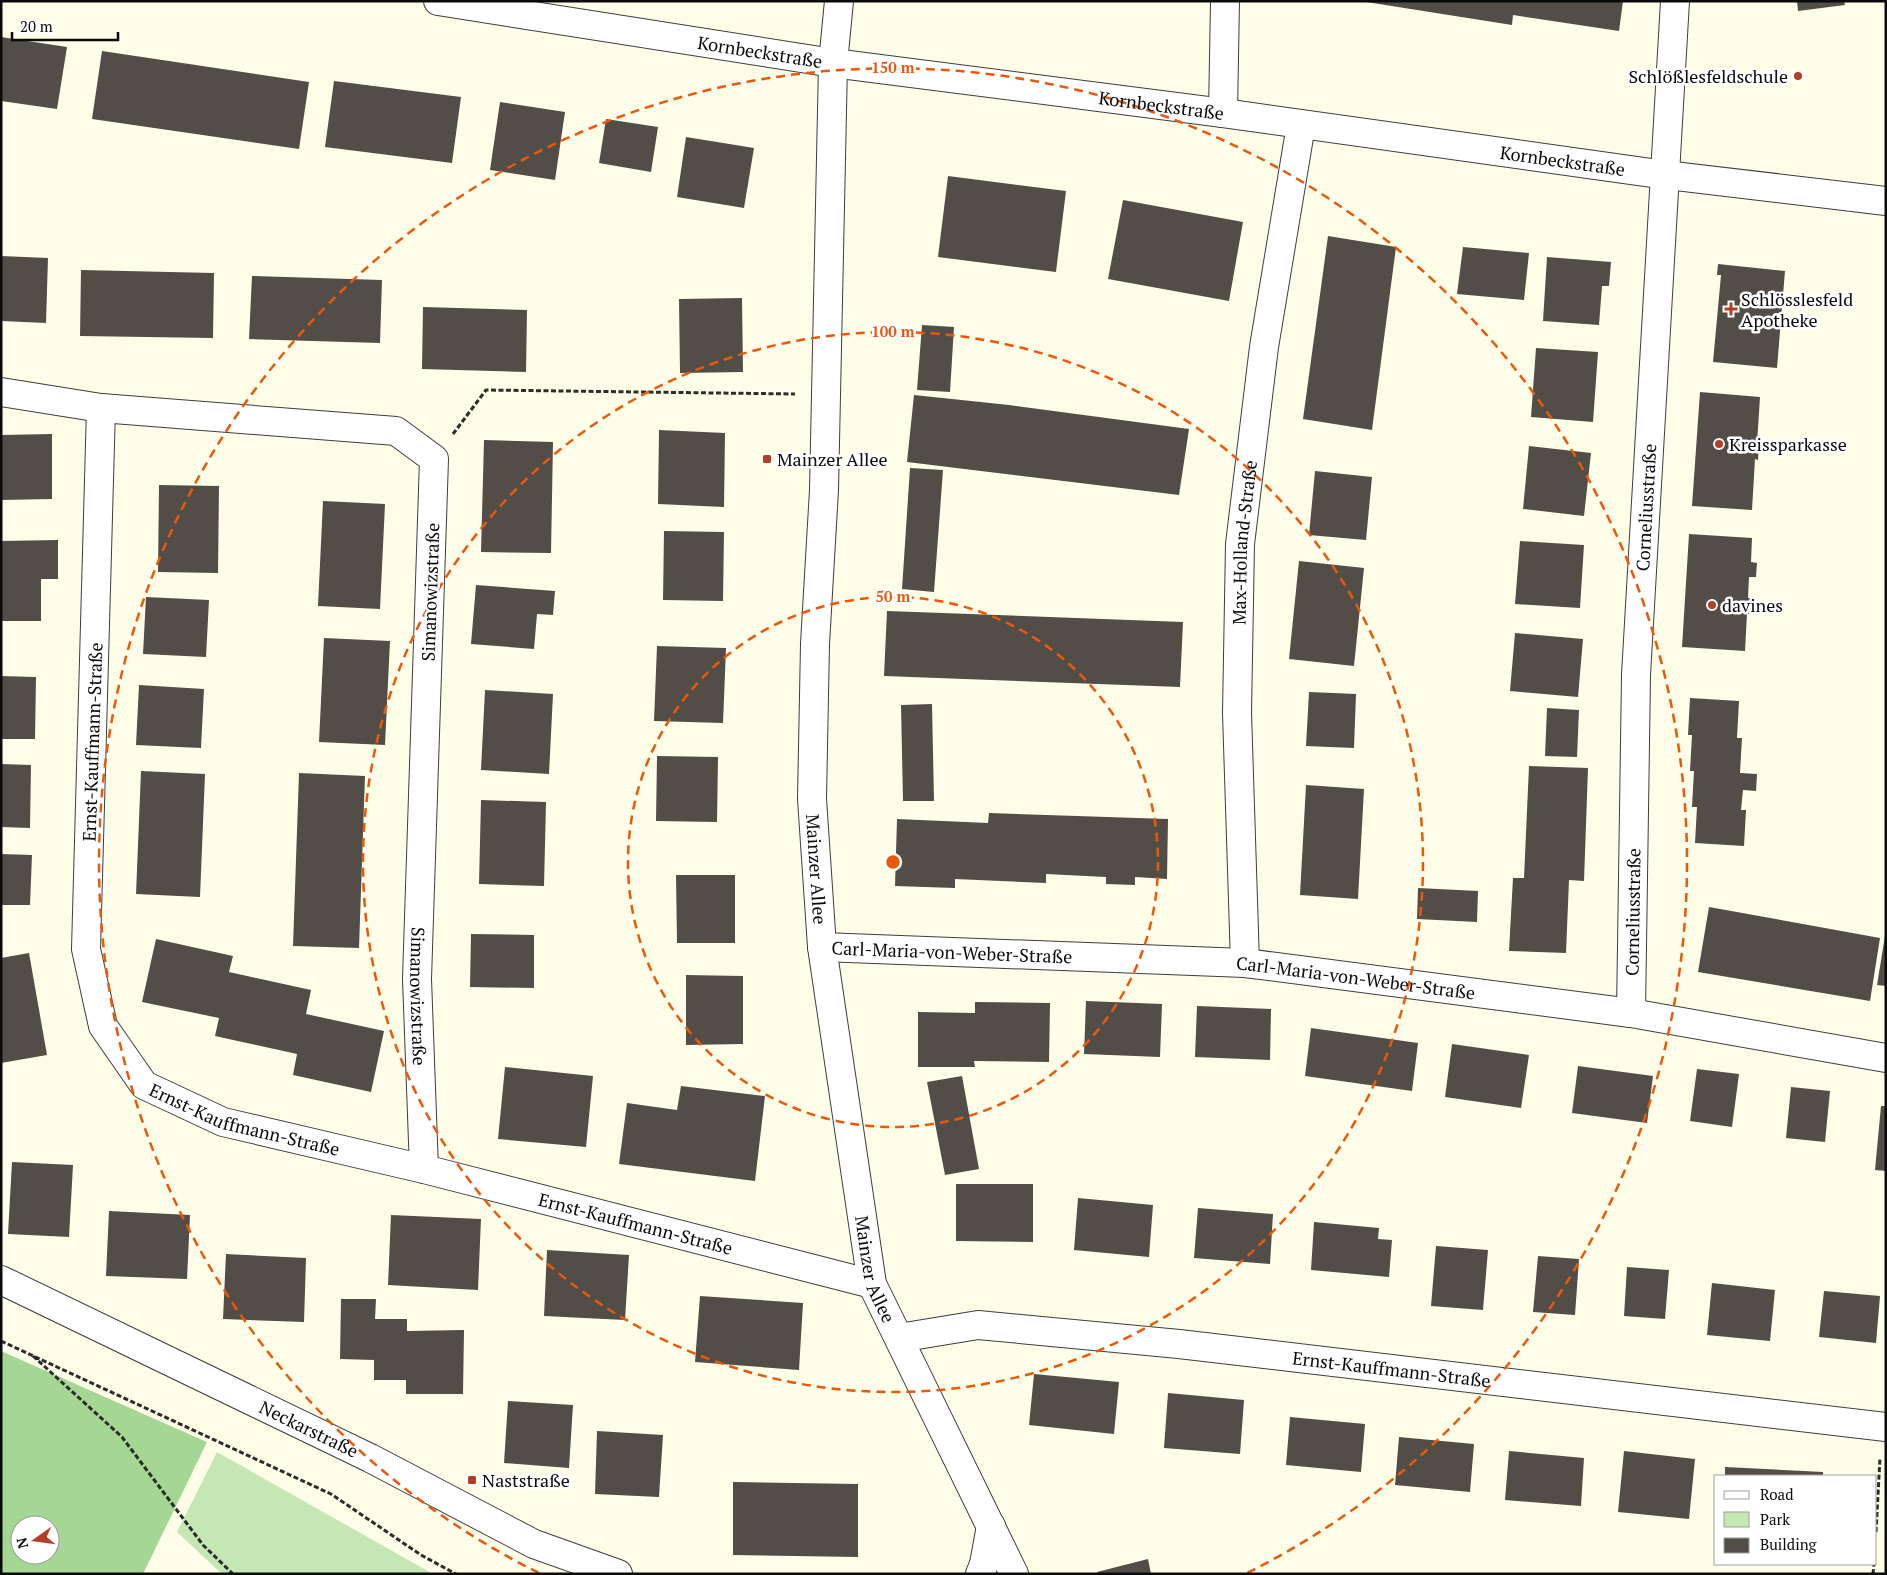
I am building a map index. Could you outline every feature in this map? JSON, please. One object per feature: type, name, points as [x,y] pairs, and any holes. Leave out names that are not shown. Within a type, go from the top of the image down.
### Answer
[{"type":"street","name":"Kornbeckstraße","points":[[438,1],[833,63],[1223,113],[1666,175],[1886,201]]},
{"type":"street","name":"Mainzer Allee","points":[[838,1],[833,63],[824,490],[815,644],[812,800],[822,947],[872,1284],[1014,1574]]},
{"type":"street","points":[[1223,113],[1225,1]]},
{"type":"street","name":"Corneliusstraße","points":[[1631,1013],[1636,675],[1675,1]]},
{"type":"street","name":"Max-Holland-Straße","points":[[1245,963],[1237,713],[1240,544],[1264,347],[1300,125]]},
{"type":"street","points":[[1,392],[101,408],[396,431],[434,459]]},
{"type":"street","name":"Ernst-Kauffmann-Straße","points":[[101,408],[86,949],[104,1026],[144,1085],[223,1122],[424,1169],[872,1284]]},
{"type":"street","name":"Simanowizstraße","points":[[424,1169],[417,979],[434,459]]},
{"type":"street","name":"Carl-Maria-von-Weber-Straße","points":[[822,947],[1245,963],[1631,1013],[1886,1058]]},
{"type":"street","name":"Neckarstraße","points":[[1,1280],[370,1458],[534,1544],[618,1574]]},
{"type":"street","name":"Ernst-Kauffmann-Straße","points":[[899,1338],[978,1325],[1179,1344],[1884,1427]]},
{"type":"street","points":[[980,1574],[984,1564],[991,1526]]},
{"type":"path","points":[[434,459],[486,390],[826,394]]},
{"type":"path","points":[[1,1341],[331,1494],[421,1555],[456,1574]]},
{"type":"path","points":[[30,1354],[122,1437],[202,1545],[232,1574]]},
{"type":"path","points":[[1877,1519],[1884,1427]]},
{"type":"green space","points":[[1,1351],[207,1442],[143,1574],[1,1574]]},
{"type":"green space","points":[[217,1452],[433,1574],[222,1574],[177,1532]]},
{"type":"building","points":[[1360,1],[1623,1],[1619,31],[1513,15],[1512,25]]},
{"type":"building","points":[[1797,1],[1844,1],[1845,5],[1798,11]]},
{"type":"building","points":[[1,37],[67,47],[57,109],[1,101]]},
{"type":"building","points":[[102,51],[309,82],[299,149],[92,119]]},
{"type":"building","points":[[334,81],[461,97],[452,163],[325,147]]},
{"type":"building","points":[[500,102],[565,112],[555,180],[490,170]]},
{"type":"building","points":[[606,119],[658,127],[651,172],[599,163]]},
{"type":"building","points":[[686,137],[754,148],[744,208],[677,197]]},
{"type":"building","points":[[948,176],[1066,191],[1056,272],[938,257]]},
{"type":"building","points":[[1123,200],[1243,222],[1229,301],[1108,279]]},
{"type":"building","points":[[1328,236],[1396,247],[1372,430],[1303,419]]},
{"type":"building","points":[[1463,247],[1529,253],[1524,300],[1457,294]]},
{"type":"building","points":[[1,256],[48,258],[46,323],[1,321]]},
{"type":"building","points":[[1547,257],[1611,262],[1609,286],[1602,286],[1599,325],[1543,321]]},
{"type":"building","points":[[1718,264],[1785,271],[1777,368],[1713,362],[1721,275],[1717,275]]},
{"type":"building","points":[[81,270],[214,273],[213,338],[80,336]]},
{"type":"building","points":[[252,276],[382,280],[380,343],[249,339]]},
{"type":"building","points":[[742,298],[743,372],[680,373],[679,299]]},
{"type":"building","points":[[423,307],[527,310],[526,372],[422,369]]},
{"type":"building","points":[[922,325],[954,327],[950,392],[917,390]]},
{"type":"building","points":[[1536,348],[1598,352],[1593,422],[1531,417]]},
{"type":"building","points":[[1700,392],[1760,397],[1757,444],[1759,444],[1758,460],[1755,459],[1752,510],[1692,506]]},
{"type":"building","points":[[914,395],[1009,405],[1189,429],[1179,495],[907,462]]},
{"type":"building","points":[[659,430],[725,433],[724,507],[658,504]]},
{"type":"building","points":[[52,434],[52,499],[1,500],[1,435]]},
{"type":"building","points":[[484,440],[553,442],[551,553],[481,552]]},
{"type":"building","points":[[1529,446],[1591,453],[1584,516],[1523,509]]},
{"type":"building","points":[[910,468],[943,470],[934,592],[902,589]]},
{"type":"building","points":[[1315,471],[1372,477],[1366,540],[1309,535]]},
{"type":"building","points":[[159,485],[219,486],[218,573],[158,572]]},
{"type":"building","points":[[323,501],[385,504],[380,609],[318,606]]},
{"type":"building","points":[[664,531],[724,532],[723,601],[663,600]]},
{"type":"building","points":[[1689,534],[1752,538],[1751,562],[1757,563],[1756,577],[1749,577],[1748,598],[1754,599],[1753,614],[1747,614],[1745,651],[1682,647]]},
{"type":"building","points":[[58,540],[58,579],[41,579],[41,621],[1,621],[1,541]]},
{"type":"building","points":[[1520,541],[1584,545],[1580,608],[1515,604]]},
{"type":"building","points":[[1299,561],[1364,568],[1354,666],[1289,659]]},
{"type":"building","points":[[476,585],[555,591],[553,615],[537,614],[534,649],[471,644]]},
{"type":"building","points":[[146,597],[209,600],[206,657],[143,654]]},
{"type":"building","points":[[887,611],[1183,622],[1180,687],[884,676]]},
{"type":"building","points":[[1515,633],[1583,639],[1578,697],[1510,691]]},
{"type":"building","points":[[324,638],[390,641],[385,745],[319,742]]},
{"type":"building","points":[[657,646],[726,648],[723,723],[654,721]]},
{"type":"building","points":[[1,676],[36,677],[35,739],[1,739]]},
{"type":"building","points":[[139,685],[204,689],[201,748],[136,745]]},
{"type":"building","points":[[485,690],[553,694],[549,774],[481,770]]},
{"type":"building","points":[[1309,692],[1356,694],[1354,748],[1306,746]]},
{"type":"building","points":[[1690,698],[1739,701],[1737,738],[1742,738],[1740,773],[1757,774],[1756,791],[1743,790],[1741,810],[1746,810],[1744,846],[1695,843],[1697,807],[1692,807],[1694,771],[1690,771],[1692,735],[1688,735]]},
{"type":"building","points":[[932,704],[934,801],[903,801],[901,705]]},
{"type":"building","points":[[1547,708],[1579,710],[1577,757],[1545,756]]},
{"type":"building","points":[[657,756],[718,757],[717,822],[656,821]]},
{"type":"building","points":[[1,764],[31,765],[30,828],[1,827]]},
{"type":"building","points":[[1529,766],[1588,768],[1584,881],[1569,880],[1566,953],[1509,951],[1513,878],[1524,878]]},
{"type":"building","points":[[141,771],[205,774],[200,897],[136,894]]},
{"type":"building","points":[[299,773],[365,776],[359,948],[293,946]]},
{"type":"building","points":[[1306,785],[1364,789],[1358,899],[1300,895]]},
{"type":"building","points":[[481,800],[546,802],[544,886],[479,884]]},
{"type":"building","points":[[989,813],[1168,819],[1167,879],[1135,877],[1135,885],[1106,884],[1106,877],[1046,874],[1046,883],[955,879],[955,888],[895,886],[897,819],[988,823]]},
{"type":"building","points":[[1,854],[32,855],[30,905],[1,905]]},
{"type":"building","points":[[676,875],[735,875],[735,943],[677,943]]},
{"type":"building","points":[[1418,888],[1478,891],[1477,922],[1417,919]]},
{"type":"building","points":[[1709,907],[1880,938],[1870,1001],[1698,972]]},
{"type":"building","points":[[471,934],[534,935],[534,988],[470,987]]},
{"type":"building","points":[[1886,936],[1886,986],[1877,985]]},
{"type":"building","points":[[156,939],[233,956],[229,972],[311,990],[306,1014],[384,1031],[371,1092],[293,1075],[297,1054],[215,1036],[219,1018],[142,1002]]},
{"type":"building","points":[[29,953],[47,1055],[1,1063],[1,958]]},
{"type":"building","points":[[686,975],[743,976],[743,1044],[686,1045]]},
{"type":"building","points":[[1086,1001],[1162,1004],[1160,1057],[1084,1054]]},
{"type":"building","points":[[975,1002],[1050,1003],[1049,1062],[974,1061],[975,1067],[918,1067],[918,1012],[975,1013]]},
{"type":"building","points":[[1197,1006],[1271,1009],[1270,1060],[1195,1057]]},
{"type":"building","points":[[1311,1028],[1418,1043],[1412,1091],[1305,1076]]},
{"type":"building","points":[[1452,1044],[1529,1055],[1521,1108],[1445,1097]]},
{"type":"building","points":[[1578,1066],[1653,1076],[1647,1123],[1572,1113]]},
{"type":"building","points":[[505,1067],[593,1076],[586,1147],[498,1139]]},
{"type":"building","points":[[1697,1069],[1739,1074],[1732,1127],[1690,1121]]},
{"type":"building","points":[[962,1076],[979,1169],[945,1175],[927,1082]]},
{"type":"building","points":[[681,1086],[765,1096],[755,1181],[619,1164],[627,1103],[677,1110]]},
{"type":"building","points":[[1791,1087],[1830,1091],[1825,1142],[1786,1138]]},
{"type":"building","points":[[1881,1106],[1886,1106],[1886,1171],[1875,1170]]},
{"type":"building","points":[[12,1162],[73,1165],[69,1237],[8,1234]]},
{"type":"building","points":[[956,1184],[1033,1184],[1033,1242],[956,1241]]},
{"type":"building","points":[[1078,1198],[1153,1205],[1149,1257],[1074,1250]]},
{"type":"building","points":[[1198,1208],[1273,1214],[1270,1264],[1194,1258]]},
{"type":"building","points":[[109,1211],[190,1215],[187,1279],[106,1276]]},
{"type":"building","points":[[391,1215],[481,1219],[478,1290],[388,1285]]},
{"type":"building","points":[[1314,1222],[1379,1228],[1378,1239],[1392,1240],[1389,1277],[1311,1270]]},
{"type":"building","points":[[1436,1246],[1488,1250],[1483,1310],[1431,1306]]},
{"type":"building","points":[[547,1250],[629,1255],[625,1320],[544,1316]]},
{"type":"building","points":[[226,1254],[306,1258],[304,1322],[223,1319]]},
{"type":"building","points":[[1538,1256],[1579,1259],[1575,1315],[1533,1312]]},
{"type":"building","points":[[1627,1267],[1669,1270],[1665,1319],[1624,1316]]},
{"type":"building","points":[[1712,1283],[1775,1290],[1770,1341],[1707,1335]]},
{"type":"building","points":[[1824,1291],[1880,1296],[1876,1343],[1819,1337]]},
{"type":"building","points":[[700,1296],[803,1303],[799,1370],[695,1362]]},
{"type":"building","points":[[341,1299],[376,1299],[375,1319],[407,1319],[407,1331],[464,1330],[463,1394],[406,1394],[406,1380],[374,1380],[374,1360],[340,1359]]},
{"type":"building","points":[[1034,1374],[1119,1382],[1114,1434],[1029,1425]]},
{"type":"building","points":[[1168,1393],[1244,1400],[1240,1454],[1164,1448]]},
{"type":"building","points":[[508,1401],[573,1405],[569,1468],[504,1463]]},
{"type":"building","points":[[1290,1417],[1365,1424],[1361,1472],[1286,1465]]},
{"type":"building","points":[[597,1431],[663,1435],[659,1497],[595,1494]]},
{"type":"building","points":[[1399,1437],[1474,1444],[1470,1492],[1395,1485]]},
{"type":"building","points":[[1509,1451],[1584,1458],[1581,1506],[1505,1500]]},
{"type":"building","points":[[1624,1451],[1695,1459],[1689,1519],[1618,1512]]},
{"type":"building","points":[[1725,1467],[1823,1472],[1823,1475],[1725,1475]]},
{"type":"building","points":[[733,1482],[858,1484],[858,1557],[733,1555]]},
{"type":"building","points":[[1148,1559],[1151,1574],[1098,1574],[1097,1572]]},
{"type":"place","name":"Schlößlesfeldschule","points":[[1798,76]]},
{"type":"place","name":"Schlösslesfeld Apotheke","points":[[1731,309]]},
{"type":"place","name":"Kreissparkasse","points":[[1719,444]]},
{"type":"place","name":"Mainzer Allee","points":[[767,459]]},
{"type":"place","name":"davines","points":[[1712,605]]},
{"type":"place","name":"Naststraße","points":[[472,1480]]}]
